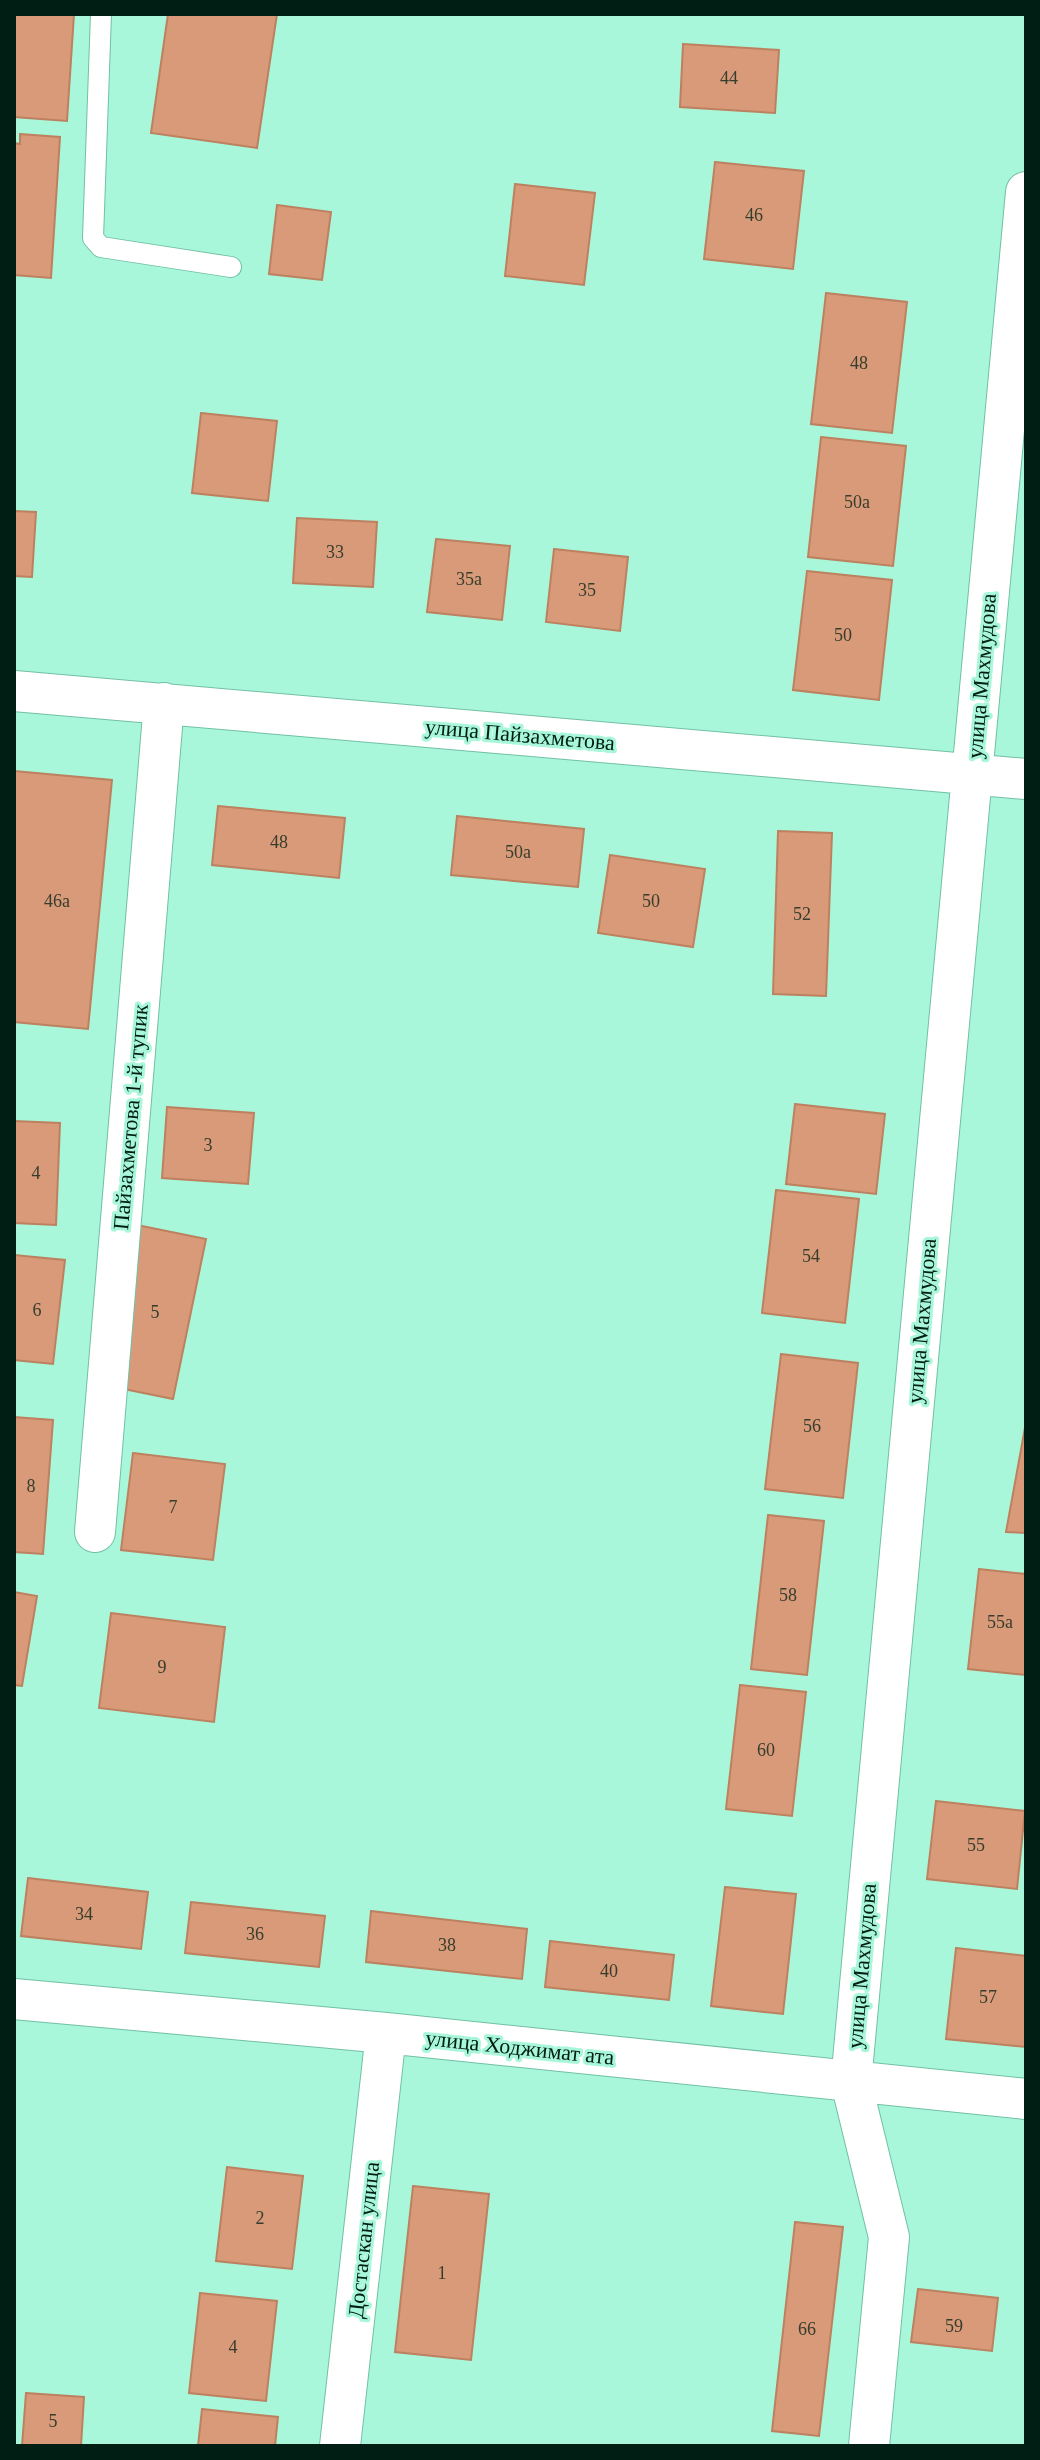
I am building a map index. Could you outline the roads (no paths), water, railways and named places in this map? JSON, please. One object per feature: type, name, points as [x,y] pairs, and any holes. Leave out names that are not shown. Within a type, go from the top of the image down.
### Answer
[{"type":"street","name":"улица Махмудова","points":[[869,2446],[889,2237],[851,2082],[971,774],[1013,469],[1026,192]]},
{"type":"street","name":"улица Пайзахметова","points":[[14,691],[1026,779]]},
{"type":"street","name":"Пайзахметова 1-й тупик","points":[[95,1532],[164,703]]},
{"type":"street","name":"улица Ходжимат ата","points":[[14,1999],[386,2033],[1026,2099]]},
{"type":"street","name":"Достаскан улица","points":[[340,2446],[386,2033]]},
{"type":"lane","points":[[101,14],[93,238],[101,247],[231,267]]}]
